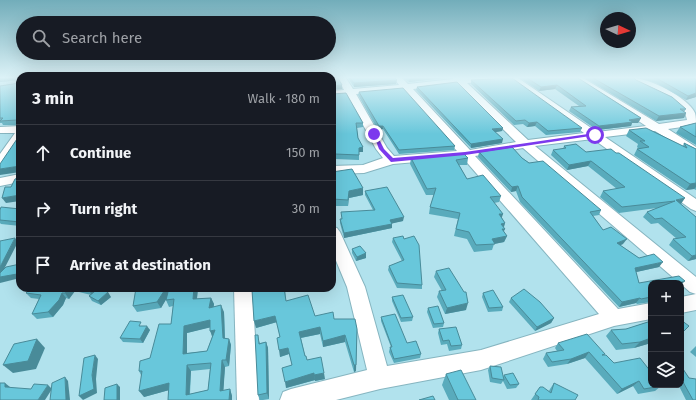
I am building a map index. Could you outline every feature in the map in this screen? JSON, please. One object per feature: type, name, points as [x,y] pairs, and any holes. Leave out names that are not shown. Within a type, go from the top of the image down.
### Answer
[{"type":"street","points":[[354,97],[382,149],[391,160]]},
{"type":"street","points":[[415,97],[614,318]]},
{"type":"street","points":[[475,97],[525,144],[696,287]]},
{"type":"street","points":[[539,97],[696,206]]},
{"type":"street","points":[[607,97],[696,152]]},
{"type":"street","points":[[336,170],[364,168],[391,160],[465,154],[525,144],[693,123],[693,110],[670,97]]},
{"type":"street","points":[[0,130],[16,129]]},
{"type":"street","points":[[0,162],[16,140]]},
{"type":"street","points":[[0,182],[16,179]]},
{"type":"street","points":[[336,241],[356,287],[380,378]]},
{"type":"street","points":[[243,292],[248,400]]},
{"type":"street","points":[[684,304],[696,302]]},
{"type":"street","points":[[291,400],[380,378],[481,360],[614,318],[648,312]]},
{"type":"building","points":[[0,97],[16,97],[16,120],[0,121],[3,118],[0,118]]},
{"type":"building","points":[[336,97],[348,97],[363,123],[356,123],[358,138],[363,147],[359,148],[359,155],[336,154]]},
{"type":"building","points":[[362,97],[411,97],[455,146],[399,150],[383,126],[379,126]]},
{"type":"building","points":[[426,97],[472,97],[503,128],[492,129],[503,139],[471,144]]},
{"type":"building","points":[[489,97],[538,97],[582,128],[548,131],[537,122],[529,123],[525,120],[516,121]]},
{"type":"building","points":[[573,97],[607,97],[641,118],[629,120],[633,122],[599,126],[571,107],[586,106]]},
{"type":"building","points":[[625,97],[671,97],[686,109],[680,109],[686,113],[659,116]]},
{"type":"building","points":[[696,123],[696,137],[680,127]]},
{"type":"building","points":[[646,128],[687,148],[684,143],[696,149],[696,183],[690,184],[637,149],[649,147],[640,141],[645,141],[629,130]]},
{"type":"building","points":[[16,140],[16,167],[0,169],[0,164]]},
{"type":"building","points":[[576,144],[586,152],[611,149],[685,198],[676,200],[696,217],[696,255],[692,256],[673,239],[686,237],[662,218],[655,219],[647,212],[675,201],[622,207],[603,191],[625,187],[591,161],[569,165],[553,150],[566,148],[564,146]]},
{"type":"building","points":[[512,147],[529,163],[543,161],[601,210],[590,212],[603,230],[611,227],[627,239],[617,243],[639,258],[654,254],[663,262],[635,268],[639,283],[648,281],[648,298],[622,302],[522,197],[518,186],[512,187],[479,152]]},
{"type":"building","points":[[464,154],[468,158],[456,160],[467,179],[483,175],[501,196],[490,197],[503,214],[499,214],[505,223],[501,224],[505,229],[502,229],[507,236],[492,239],[495,244],[476,245],[469,232],[456,229],[460,213],[430,207],[436,188],[427,189],[411,158]]},
{"type":"building","points":[[352,169],[363,188],[349,191],[348,200],[336,199],[336,171]]},
{"type":"building","points":[[15,179],[16,196],[2,198],[5,187],[11,187]]},
{"type":"building","points":[[387,187],[404,217],[390,220],[392,224],[344,233],[340,219],[342,219],[341,212],[375,210],[365,191]]},
{"type":"building","points":[[1,207],[16,209],[16,222],[0,220]]},
{"type":"building","points":[[403,236],[404,239],[414,236],[419,245],[422,285],[397,283],[389,266],[404,260],[393,238]]},
{"type":"building","points":[[15,238],[0,267],[0,241]]},
{"type":"building","points":[[360,246],[366,253],[357,257],[352,249]]},
{"type":"building","points":[[16,265],[16,274],[0,277],[0,273],[6,267]]},
{"type":"building","points":[[449,268],[464,292],[466,292],[468,303],[447,308],[439,291],[446,290],[436,271]]},
{"type":"building","points":[[679,276],[684,280],[656,280]]},
{"type":"building","points":[[524,289],[540,302],[554,318],[537,327],[511,298]]},
{"type":"building","points":[[493,290],[503,307],[489,308],[483,293]]},
{"type":"building","points":[[66,292],[62,293],[59,300],[48,312],[32,314],[41,295],[26,293]]},
{"type":"building","points":[[94,292],[108,292],[98,301],[89,296]]},
{"type":"building","points":[[135,292],[163,292],[157,302],[133,306]]},
{"type":"building","points":[[168,292],[194,292],[193,299],[211,298],[209,308],[221,305],[223,338],[229,339],[226,360],[222,360],[220,391],[230,389],[229,400],[168,400],[169,383],[139,391],[142,371],[139,371],[140,361],[150,358],[159,324],[171,324],[174,299],[166,300]],"holes":[[[210,320],[210,331],[215,330],[207,351],[183,354],[184,326]],[[211,363],[208,390],[186,395],[187,365]]]},
{"type":"building","points":[[252,292],[285,292],[286,301],[308,295],[315,316],[333,312],[334,319],[355,319],[357,329],[356,365],[354,365],[345,335],[323,341],[320,327],[299,332],[307,360],[321,357],[324,373],[314,375],[314,373],[285,382],[282,368],[292,365],[288,348],[279,350],[277,338],[280,337],[275,316],[254,321]]},
{"type":"building","points":[[403,295],[413,317],[401,318],[392,297]]},
{"type":"building","points":[[438,306],[444,323],[434,324],[428,308]]},
{"type":"building","points":[[395,314],[407,343],[416,341],[421,354],[394,359],[390,347],[392,347],[381,317]]},
{"type":"building","points":[[130,321],[141,322],[139,326],[147,326],[140,339],[120,338]]},
{"type":"building","points":[[648,322],[648,339],[640,342],[622,344],[611,330],[626,329]]},
{"type":"building","points":[[684,322],[689,326],[684,331]]},
{"type":"building","points":[[456,327],[462,345],[451,346],[449,340],[443,341],[439,329]]},
{"type":"building","points":[[587,334],[605,354],[602,355],[606,355],[614,363],[640,358],[648,368],[648,388],[650,388],[644,389],[639,381],[622,389],[589,352],[571,359],[552,362],[546,353],[564,350],[558,343]]},
{"type":"building","points":[[255,335],[258,335],[259,344],[266,342],[267,393],[258,395]]},
{"type":"building","points":[[37,339],[28,361],[3,365],[14,344]]},
{"type":"building","points":[[95,355],[92,375],[94,389],[79,396],[84,358]]},
{"type":"building","points":[[490,366],[501,367],[504,380],[492,378]]},
{"type":"building","points":[[461,370],[476,400],[458,400],[446,374]]},
{"type":"building","points":[[684,370],[689,378],[696,379],[696,400],[693,400],[684,384]]},
{"type":"building","points":[[513,373],[519,384],[510,385],[504,375]]},
{"type":"building","points":[[65,377],[66,400],[50,400],[52,383]]},
{"type":"building","points":[[0,383],[5,383],[5,387],[31,389],[34,384],[48,385],[38,400],[0,400]]},
{"type":"building","points":[[554,383],[578,395],[575,400],[538,400],[539,397],[535,394],[540,387],[543,387],[551,393]]},
{"type":"building","points":[[117,384],[117,400],[104,400],[105,388]]},
{"type":"building","points":[[433,396],[435,400],[419,400]]},
{"type":"route","points":[[374,134],[382,149],[391,160],[409,160],[465,154],[525,144],[595,135]]}]
